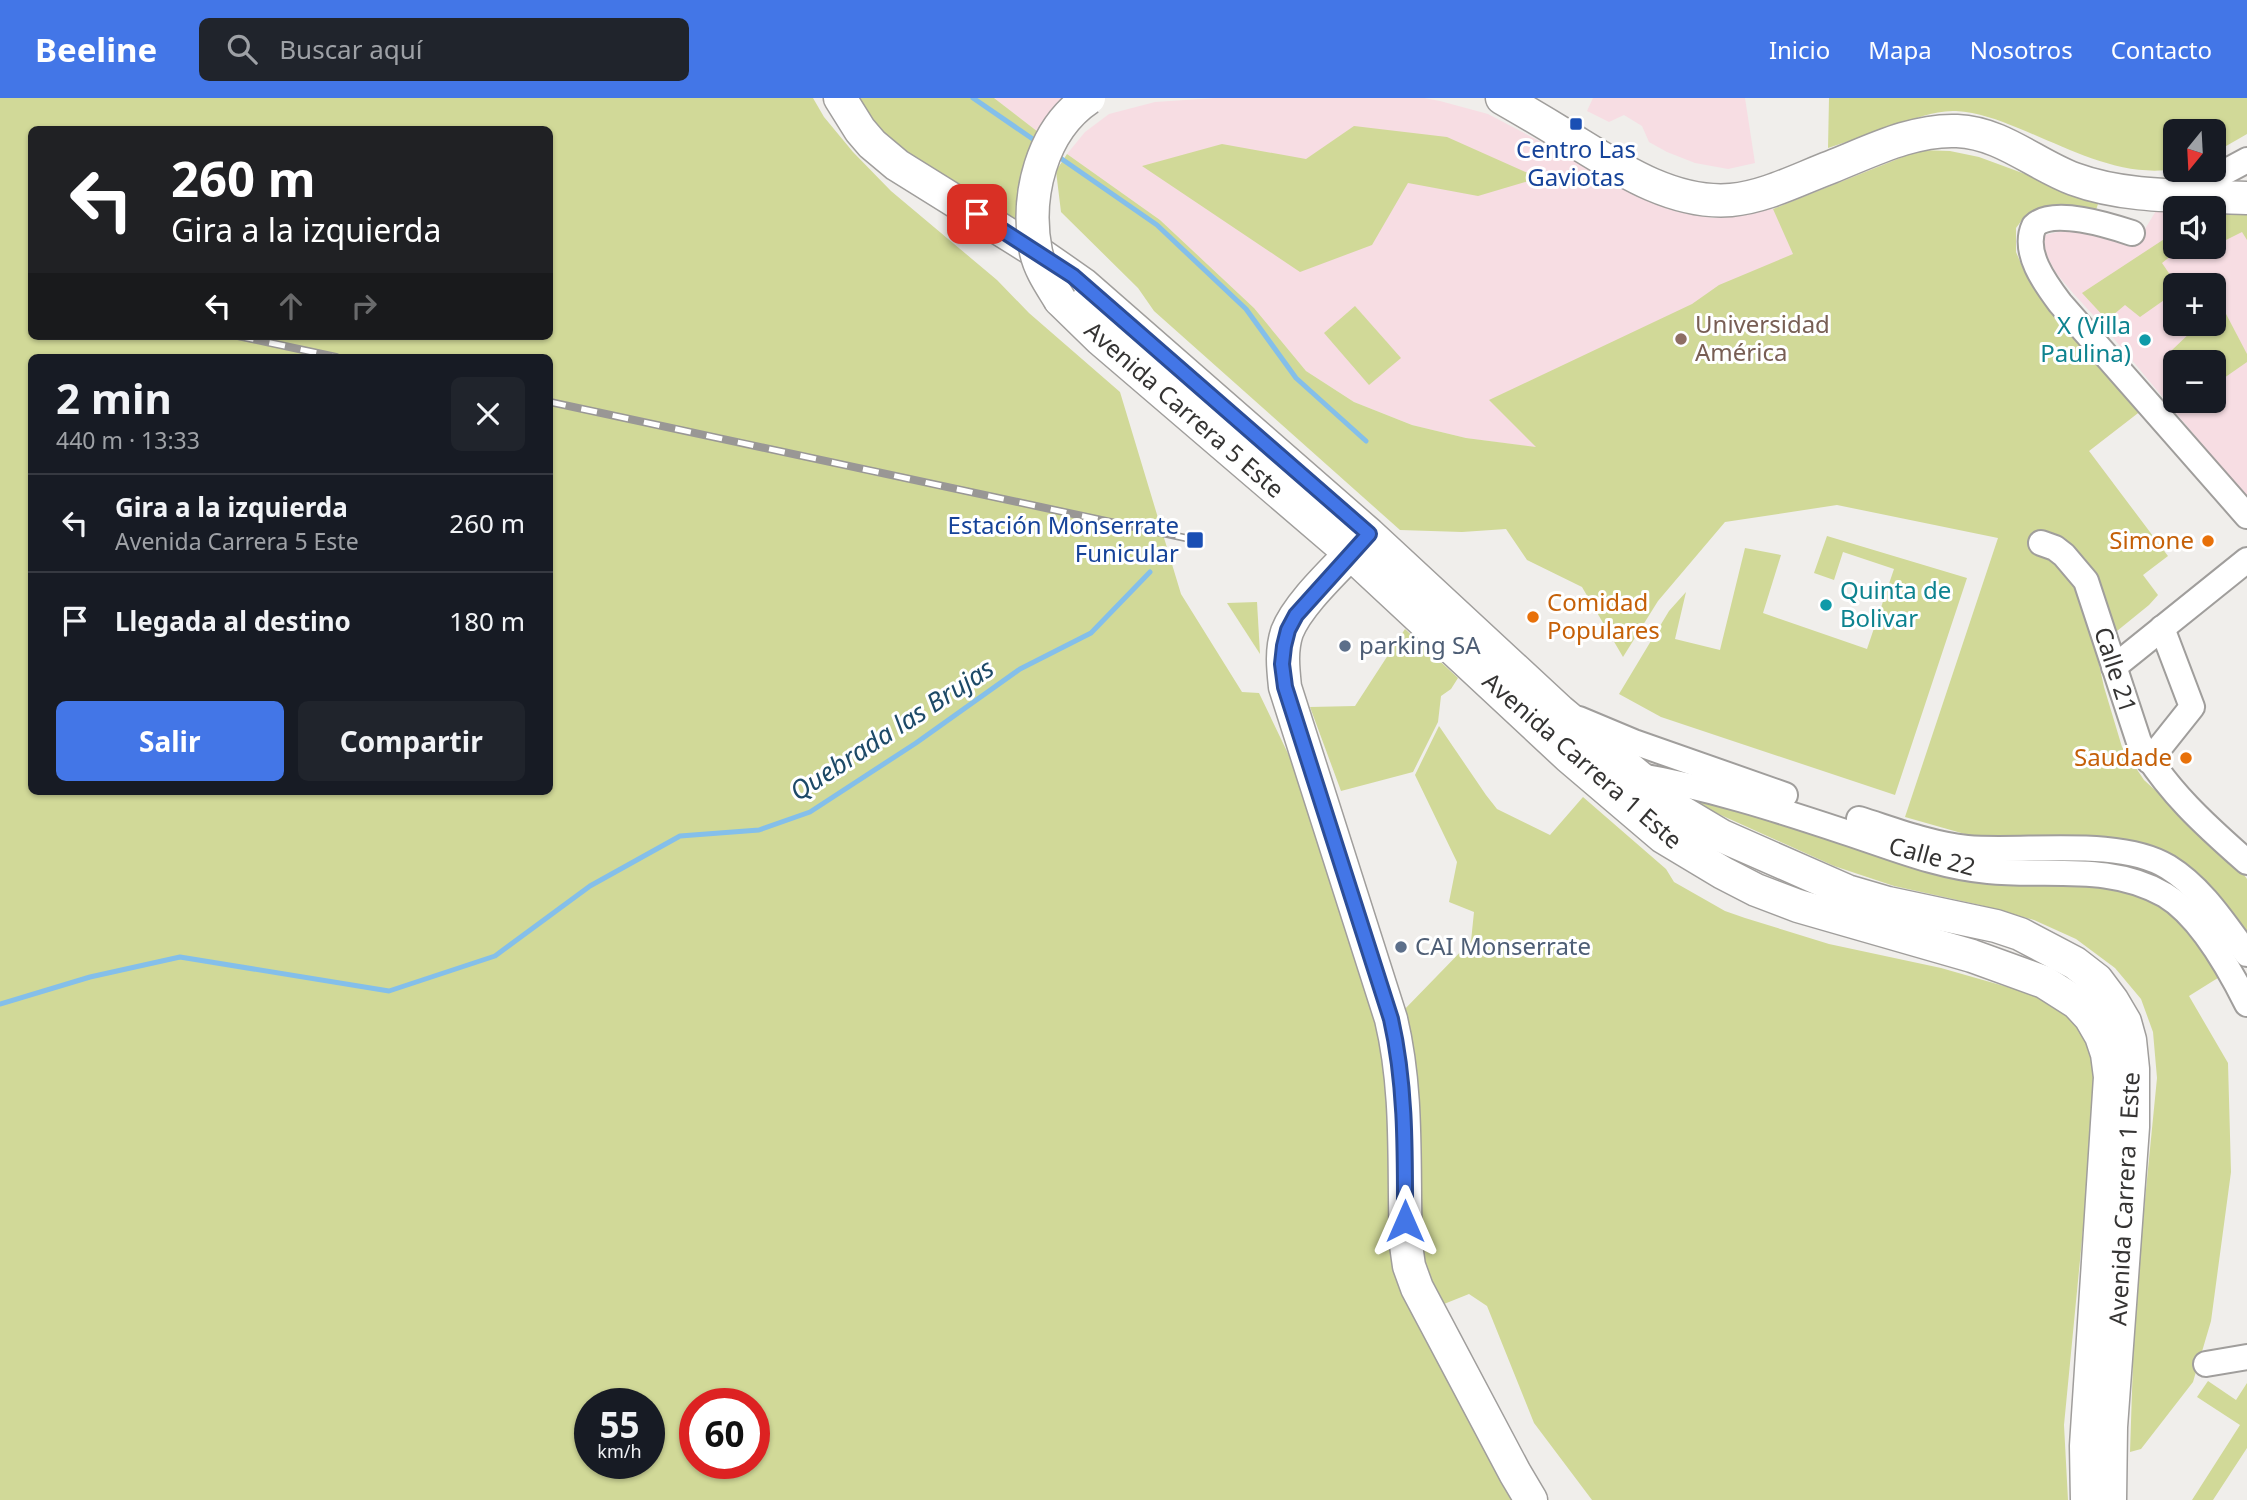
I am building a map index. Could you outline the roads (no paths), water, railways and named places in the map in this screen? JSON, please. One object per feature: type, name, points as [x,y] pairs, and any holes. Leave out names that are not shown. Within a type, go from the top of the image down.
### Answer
[{"type":"main road","name":"Avenida Carrera 5 Este","points":[[840,98],[860,130],[884,154],[1073,276],[1360,544]]},
{"type":"main road","name":"Avenida Carrera 5 Este","points":[[1089,98],[1069,114],[1043,158],[1035,189],[1034,213],[1036,252],[1043,273],[1060,300],[1100,339],[1360,544]]},
{"type":"main road","points":[[1502,98],[1619,168],[1661,187],[1697,198],[1746,198],[1908,138],[1953,131],[1991,138],[2059,173],[2087,183],[2122,190],[2247,198]]},
{"type":"main road","name":"Avenida Carrera 1 Este","points":[[1360,544],[1637,776],[1699,823],[1759,853],[1847,891],[2020,934],[2075,963],[2097,980],[2112,1000],[2130,1040],[2134,1096],[2111,1427],[2110,1500]]},
{"type":"main road","name":"Avenida Carrera 1 Este","points":[[1360,544],[1569,757],[1663,837],[1756,890],[1798,906],[2023,973],[2058,990],[2077,1003],[2090,1017],[2101,1036],[2110,1077],[2087,1432],[2087,1500]]},
{"type":"main road","points":[[1360,544],[1308,600],[1288,630],[1282,664],[1285,687],[1397,1045],[1402,1081],[1405,1221],[1409,1266],[1417,1288],[1531,1500]]},
{"type":"street","points":[[2182,195],[2247,160]]},
{"type":"street","points":[[2132,233],[2089,220],[2044,220],[2034,226],[2030,240],[2031,250],[2043,278],[2060,303],[2247,516]]},
{"type":"street","name":"Calle 21","points":[[2041,543],[2064,555],[2086,581],[2139,742],[2149,761],[2190,810],[2247,862]]},
{"type":"street","points":[[2114,667],[2247,560]]},
{"type":"street","points":[[2149,761],[2192,707],[2162,628]]},
{"type":"street","name":"Calle 22","points":[[1560,711],[1650,748],[1815,805],[1939,843],[1987,849],[2114,852],[2151,860],[2185,879],[2211,906],[2247,954]]},
{"type":"street","name":"Calle 22","points":[[1569,757],[1608,770],[1694,785],[1907,853],[1966,868],[1987,871],[2082,872],[2136,882],[2167,896],[2186,913],[2231,973],[2247,1004]]},
{"type":"street","points":[[2231,973],[2247,995]]},
{"type":"street","points":[[2206,1364],[2247,1357]]},
{"type":"waterway","points":[[973,98],[1040,144]]},
{"type":"waterway","points":[[1056,155],[1157,225],[1246,309],[1296,378],[1366,441]]},
{"type":"waterway","name":"Quebrada las Brujas","points":[[0,1004],[90,977],[180,957],[389,991],[495,956],[590,886],[680,836],[759,830],[810,812],[916,743],[1020,669],[1091,633],[1150,572]]},
{"type":"railway","points":[[257,340],[322,354]]},
{"type":"railway","points":[[553,403],[1195,540]]},
{"type":"place","name":"Centro Las Gaviotas","points":[[1576,124]]},
{"type":"place","name":"Universidad América","points":[[1681,339]]},
{"type":"place","name":"X (Villa Paulina)","points":[[2145,340]]},
{"type":"place","name":"Estación Monserrate Funicular","points":[[1195,540]]},
{"type":"place","name":"Simone","points":[[2208,541]]},
{"type":"place","name":"Quinta de Bolivar","points":[[1826,605]]},
{"type":"place","name":"Comidad Populares","points":[[1533,617]]},
{"type":"place","name":"parking SA","points":[[1345,646]]},
{"type":"place","name":"Saudade","points":[[2186,758]]},
{"type":"place","name":"CAI Monserrate","points":[[1401,947]]}]
